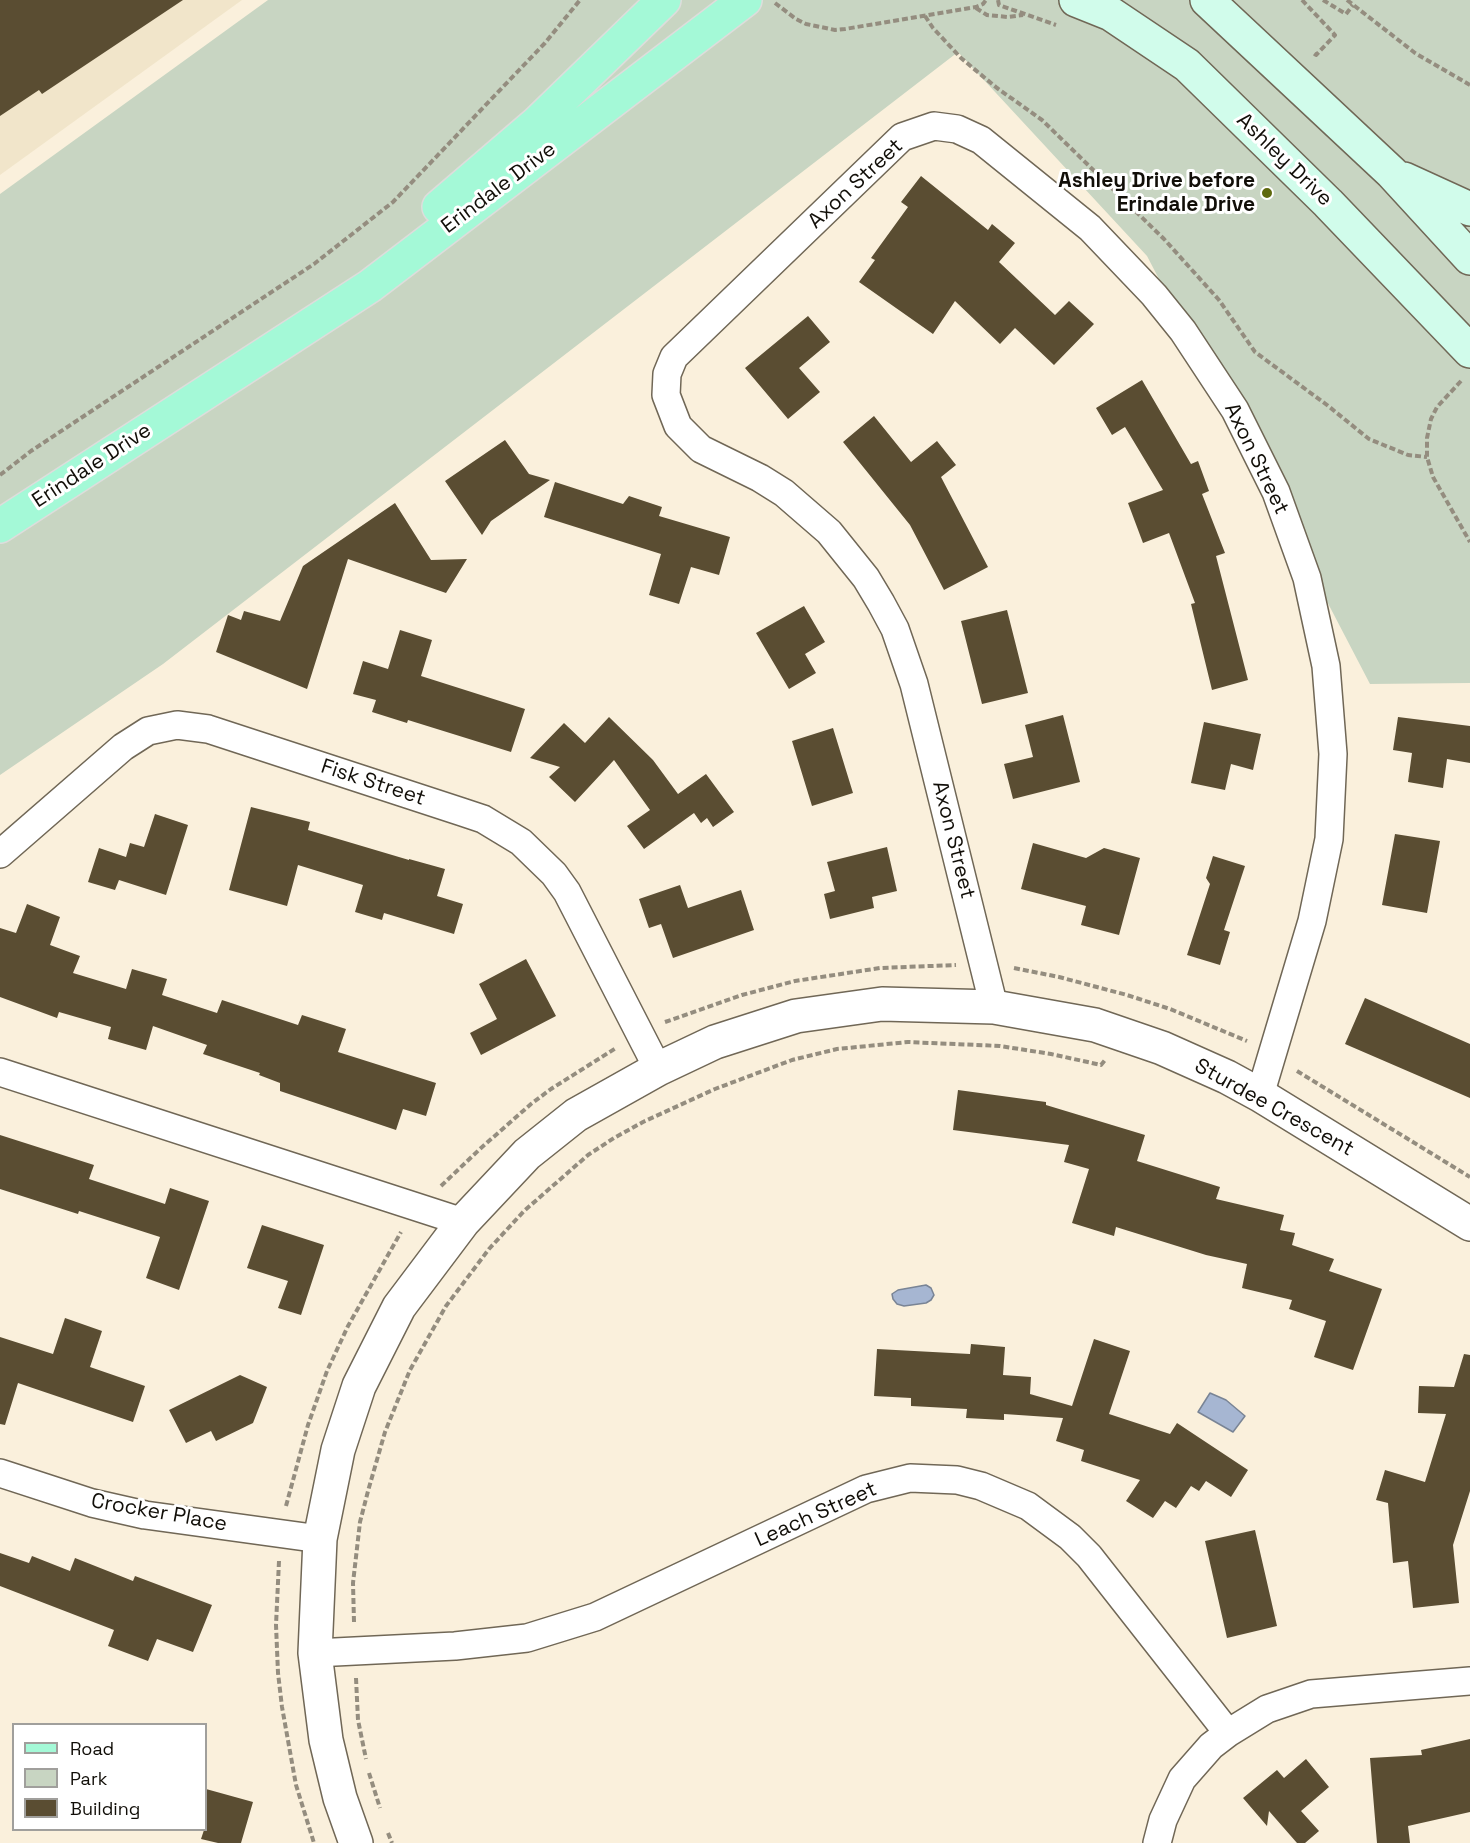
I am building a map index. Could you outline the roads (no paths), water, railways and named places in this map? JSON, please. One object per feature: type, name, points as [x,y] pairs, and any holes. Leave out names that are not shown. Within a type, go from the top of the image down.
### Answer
[{"type":"main road","name":"Erindale Drive","points":[[245,366],[402,239],[537,123],[664,0]]},
{"type":"main road","name":"Erindale Drive","points":[[0,526],[370,286],[745,0]]},
{"type":"main road","points":[[1207,0],[1392,173],[1470,258]]},
{"type":"main road","name":"Ashley Drive","points":[[1070,14],[1111,14],[1187,65],[1328,203],[1462,343]]},
{"type":"main road","points":[[1392,173],[1470,209]]},
{"type":"street","name":"Axon Street","points":[[994,1007],[914,684],[895,629],[866,578],[828,532],[784,493],[760,478],[701,449],[678,426],[666,395],[667,374],[674,357],[902,137],[934,126],[957,129],[981,140],[1090,228],[1154,295],[1183,331],[1234,410],[1276,492],[1307,579],[1326,666],[1333,754],[1329,839],[1312,921],[1260,1095]]},
{"type":"street","name":"Fisk Street","points":[[0,854],[123,747],[148,731],[177,725],[208,729],[472,815],[483,819],[520,842],[554,874],[567,892],[658,1069]]},
{"type":"street","name":"Sturdee Crescent","points":[[356,1843],[340,1798],[326,1740],[315,1653],[320,1539],[338,1450],[360,1386],[399,1308],[463,1222],[527,1154],[576,1115],[658,1069],[715,1042],[796,1016],[882,1004],[994,1007],[1095,1025],[1162,1048],[1227,1077],[1470,1224]]},
{"type":"street","points":[[0,1072],[463,1222]]},
{"type":"street","name":"Crocker Place","points":[[0,1473],[92,1503],[145,1515],[320,1539]]},
{"type":"street","name":"Leach Street","points":[[315,1653],[455,1646],[527,1638],[595,1617],[866,1489],[910,1478],[957,1480],[981,1486],[1028,1506],[1070,1537],[1089,1556],[1228,1733]]},
{"type":"street","points":[[1157,1843],[1163,1820],[1182,1779],[1210,1746],[1267,1709],[1311,1694],[1470,1681]]},
{"type":"water","points":[[926,1285],[931,1288],[934,1295],[926,1303],[904,1306],[897,1304],[893,1299],[892,1294],[898,1290]]},
{"type":"water","points":[[1210,1393],[1226,1400],[1245,1416],[1233,1432],[1198,1412]]},
{"type":"place","name":"Ashley Drive before Erindale Drive","points":[[1267,193]]}]
